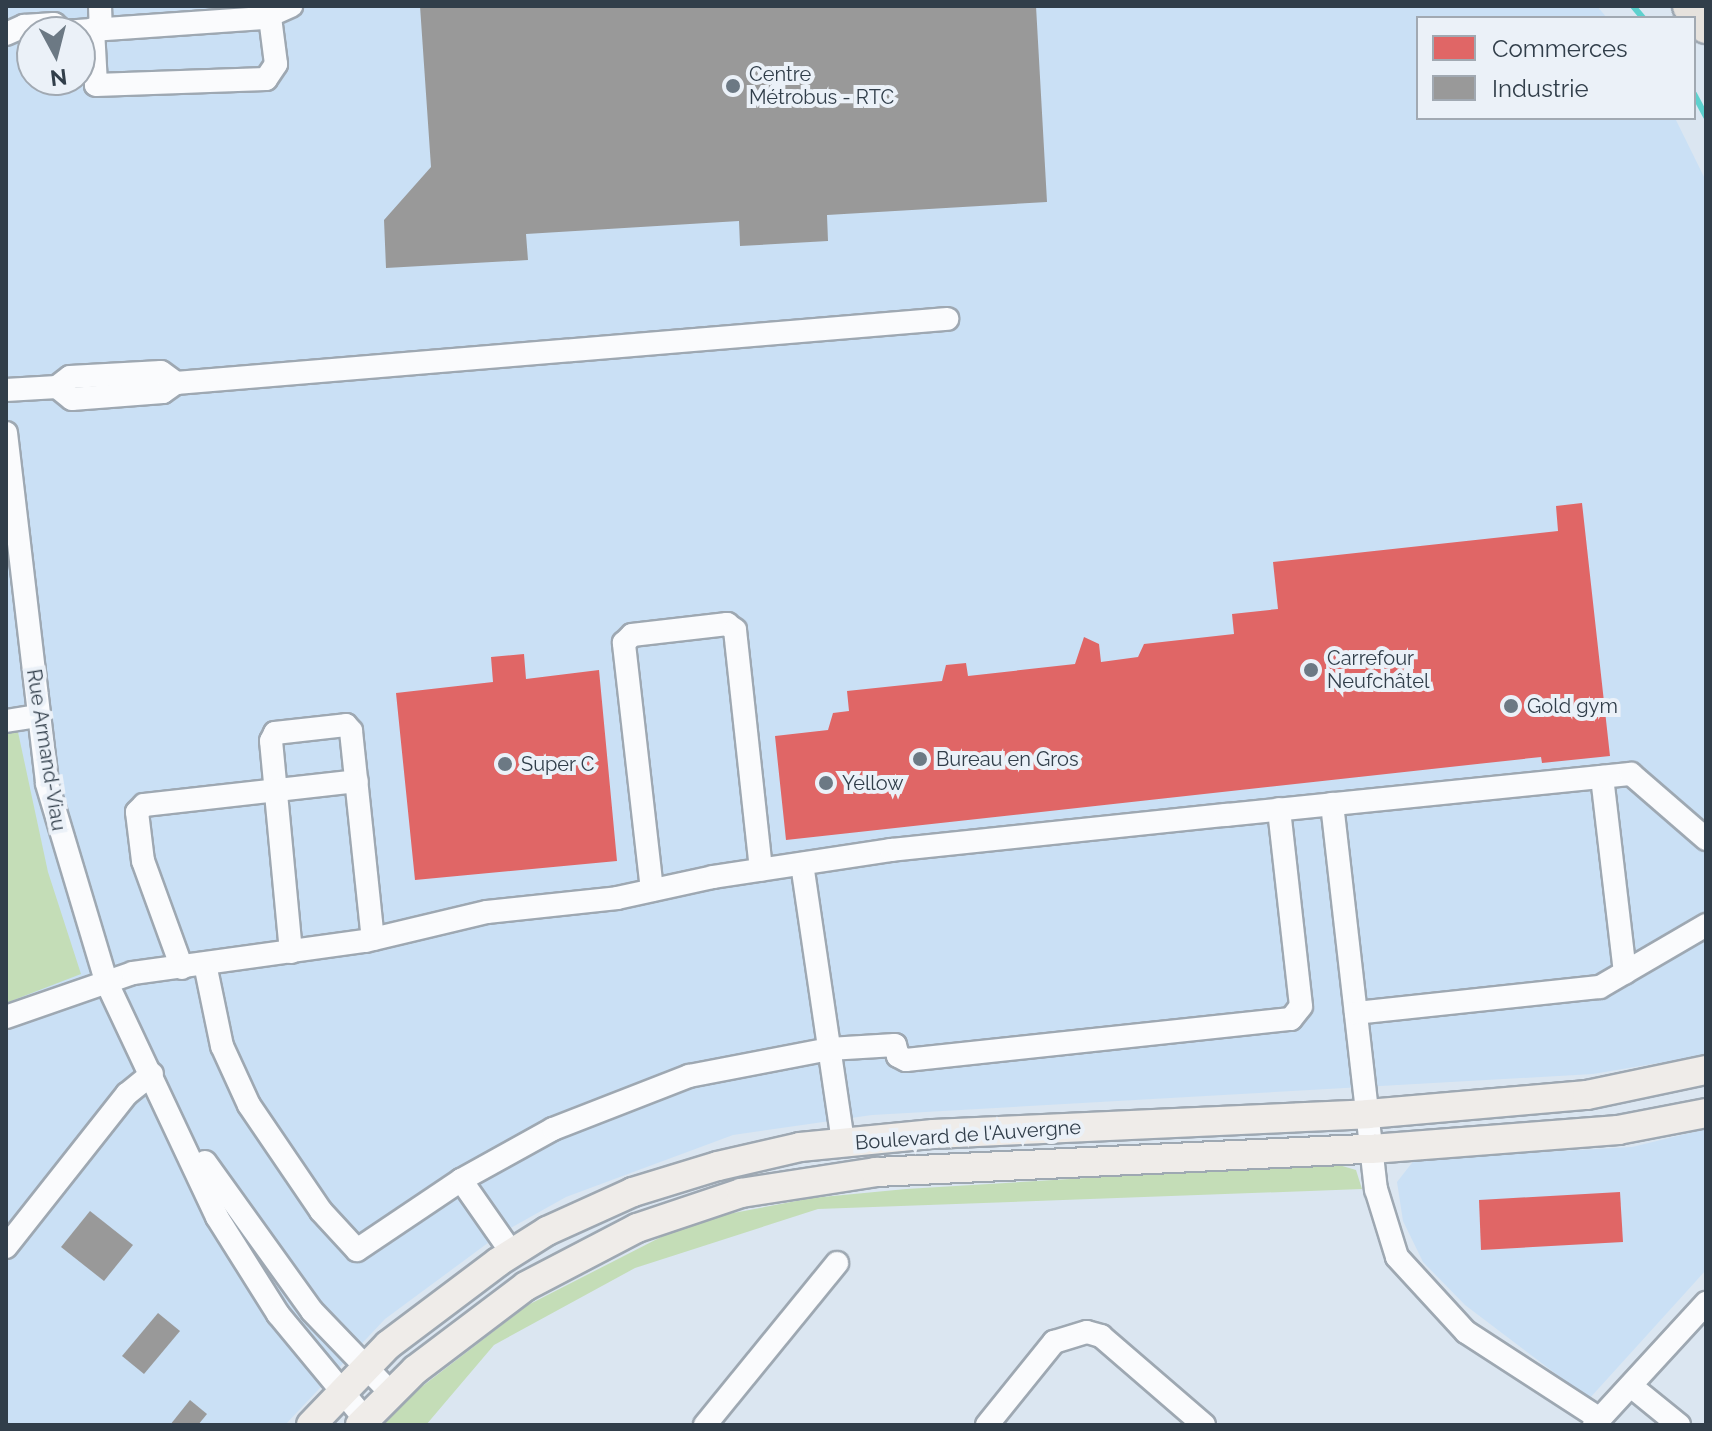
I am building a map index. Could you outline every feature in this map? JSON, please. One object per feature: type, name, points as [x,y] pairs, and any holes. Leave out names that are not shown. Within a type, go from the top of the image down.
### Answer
[{"type":"highway","points":[[1689,6],[1706,27]]},
{"type":"main road","name":"Boulevard de l'Auvergne","points":[[311,1425],[340,1389],[364,1367],[512,1253],[633,1192],[718,1166],[843,1143],[933,1134],[1368,1114],[1587,1095],[1706,1070]]},
{"type":"main road","name":"Boulevard de l'Auvergne","points":[[362,1422],[391,1393],[484,1315],[580,1253],[674,1214],[741,1193],[805,1180],[934,1168],[1372,1149],[1618,1130],[1706,1113]]},
{"type":"street","points":[[100,6],[96,85],[266,79],[276,64],[270,17]]},
{"type":"street","points":[[97,29],[270,17],[291,6]]},
{"type":"street","points":[[6,390],[57,387],[72,399],[163,392],[176,383],[947,319]]},
{"type":"street","name":"Rue Armand-Viau","points":[[6,433],[8,477],[37,716],[53,812],[106,981],[163,1096],[217,1217],[278,1314],[340,1389],[362,1422]]},
{"type":"street","points":[[652,890],[624,643],[632,635],[727,624],[735,630],[761,870]]},
{"type":"street","points":[[6,721],[37,716]]},
{"type":"street","points":[[291,952],[271,741],[275,733],[346,725],[357,781],[373,939]]},
{"type":"street","points":[[6,1017],[106,981],[373,939],[487,912],[652,890],[802,864],[1279,809],[1631,774],[1706,839]]},
{"type":"street","points":[[1602,777],[1625,973]]},
{"type":"street","points":[[182,968],[143,861],[137,812],[144,805],[357,781]]},
{"type":"street","points":[[1332,804],[1376,1189],[1397,1257],[1466,1332],[1597,1422],[1706,1303]]},
{"type":"street","points":[[205,964],[222,1046],[249,1105],[321,1211],[357,1250],[461,1180],[617,1100],[689,1076],[829,1049],[895,1045],[898,1056],[906,1060],[1291,1019],[1301,1006],[1279,809]]},
{"type":"street","points":[[802,864],[843,1143]]},
{"type":"street","points":[[1356,1013],[1600,987],[1706,925]]},
{"type":"street","points":[[6,1247],[127,1094],[152,1074]]},
{"type":"street","name":"Rue Armand-Viau","points":[[163,1096],[234,1208],[312,1311],[391,1393]]},
{"type":"street","points":[[461,1180],[512,1253]]},
{"type":"street","points":[[705,1425],[837,1263]]},
{"type":"street","points":[[987,1425],[1054,1342],[1069,1334],[1101,1336],[1204,1425]]},
{"type":"street","points":[[1631,1386],[1679,1425]]},
{"type":"shaded area","points":[[6,6],[1597,6],[1605,16],[1416,16],[1416,120],[1676,120],[1706,181],[1706,1055],[1593,1074],[872,1115],[733,1135],[566,1197],[500,1234],[385,1319],[285,1425],[6,1425]]},
{"type":"shaded area","points":[[1706,1129],[1706,1270],[1589,1399],[1465,1305],[1423,1262],[1403,1221],[1397,1182],[1415,1159],[1632,1147]]},
{"type":"green space","points":[[18,732],[48,872],[81,974],[6,1003],[6,734]]},
{"type":"green space","points":[[1332,1163],[1356,1170],[1362,1189],[818,1209],[635,1268],[494,1345],[426,1425],[384,1425],[398,1405],[528,1305],[663,1236],[728,1214],[812,1198],[906,1189]]},
{"type":"building: Commerces","name":"Carrefour Neufchâtel","points":[[1582,503],[1610,756],[1542,763],[1541,757],[786,840],[775,736],[828,730],[833,713],[849,711],[847,691],[942,681],[946,665],[966,663],[968,676],[1075,664],[1084,637],[1099,644],[1101,662],[1138,657],[1144,644],[1234,634],[1232,614],[1278,609],[1273,562],[1558,531],[1556,506]]},
{"type":"building: Commerces","name":"Super C","points":[[524,654],[526,679],[599,670],[617,861],[415,880],[396,693],[493,682],[491,657]]},
{"type":"building: Commerces","points":[[1620,1192],[1623,1242],[1481,1250],[1479,1200]]},
{"type":"building: Industrie","name":"Centre Métrobus - RTC","points":[[420,6],[1036,6],[1047,202],[827,215],[828,241],[740,246],[739,221],[526,234],[528,260],[386,268],[384,220],[431,167]]},
{"type":"building: Industrie","points":[[90,1211],[133,1245],[104,1281],[61,1247]]},
{"type":"building: Industrie","points":[[158,1313],[180,1331],[144,1374],[122,1356]]},
{"type":"building: Industrie","points":[[190,1400],[207,1414],[198,1425],[170,1425]]},
{"type":"waterway","points":[[1633,6],[1641,16]]},
{"type":"waterway","points":[[1696,98],[1706,117]]},
{"type":"place","name":"Centre Métrobus - RTC","points":[[733,86]]},
{"type":"place","name":"Carrefour Neufchâtel","points":[[1311,670]]},
{"type":"place","name":"Gold gym","points":[[1511,706]]},
{"type":"place","name":"Bureau en Gros","points":[[920,759]]},
{"type":"place","name":"Super C","points":[[505,764]]},
{"type":"place","name":"Yellow","points":[[826,783]]}]
